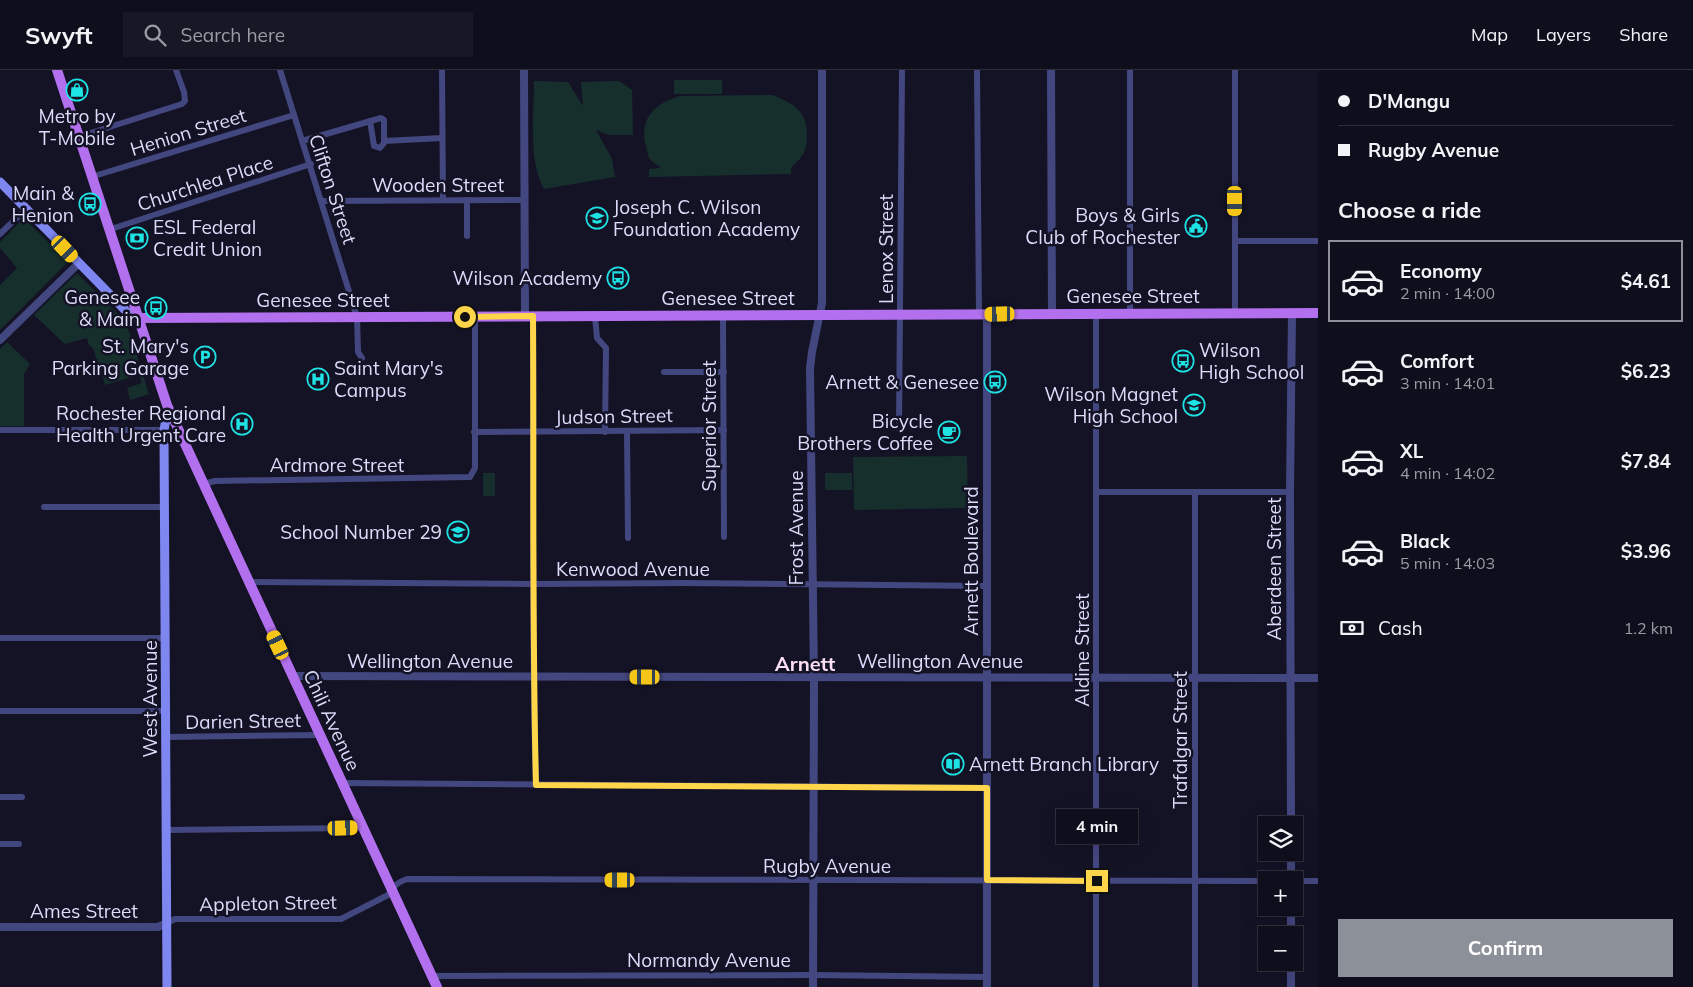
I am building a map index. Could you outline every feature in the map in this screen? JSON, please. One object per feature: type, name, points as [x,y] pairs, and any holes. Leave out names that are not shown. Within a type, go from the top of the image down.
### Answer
[{"type":"main road","name":"Chili Avenue","points":[[57,70],[108,230],[170,413],[437,987]]},
{"type":"main road","points":[[0,182],[129,314],[138,318]]},
{"type":"main road","name":"Genesee Street","points":[[138,318],[1318,313]]},
{"type":"main road","name":"West Avenue","points":[[168,987],[164,430],[166,419],[170,413]]},
{"type":"street","points":[[78,137],[180,105],[185,101],[184,92],[176,70]]},
{"type":"street","name":"Clifton Street","points":[[280,70],[302,142],[311,164],[357,317],[358,352],[362,358]]},
{"type":"street","points":[[442,70],[443,200]]},
{"type":"street","points":[[524,70],[525,200],[534,432],[533,677],[536,785]]},
{"type":"street","name":"Frost Avenue","points":[[813,987],[814,677],[810,368],[822,299],[822,70]]},
{"type":"street","name":"Lenox Street","points":[[899,429],[902,70]]},
{"type":"street","name":"Arnett Boulevard","points":[[977,70],[987,586],[987,987]]},
{"type":"street","points":[[1051,70],[1052,314]]},
{"type":"street","points":[[1130,70],[1130,314]]},
{"type":"street","points":[[1235,70],[1235,313]]},
{"type":"street","name":"Henion Street","points":[[91,177],[294,115]]},
{"type":"street","points":[[302,142],[370,121],[383,118],[384,144],[380,148],[374,146],[370,121]]},
{"type":"street","points":[[384,141],[442,138]]},
{"type":"street","name":"Churchlea Place","points":[[108,230],[311,164]]},
{"type":"street","points":[[467,200],[467,236]]},
{"type":"street","name":"Wooden Street","points":[[322,201],[525,200]]},
{"type":"street","points":[[0,234],[26,208]]},
{"type":"street","points":[[1235,241],[1318,241]]},
{"type":"street","points":[[0,340],[79,262]]},
{"type":"street","name":"Aberdeen Street","points":[[1291,816],[1290,492],[1292,313]]},
{"type":"street","name":"Aldine Street","points":[[1096,314],[1096,987]]},
{"type":"street","points":[[595,316],[597,338],[606,348],[605,432]]},
{"type":"street","name":"Superior Street","points":[[723,316],[724,537]]},
{"type":"street","points":[[474,432],[475,317]]},
{"type":"street","points":[[664,372],[724,372]]},
{"type":"street","points":[[0,430],[164,430]]},
{"type":"street","name":"Judson Street","points":[[474,432],[724,430]]},
{"type":"street","name":"Ardmore Street","points":[[203,484],[216,481],[465,479],[472,476],[475,468],[474,432]]},
{"type":"street","points":[[627,432],[628,538]]},
{"type":"street","points":[[1096,492],[1290,492]]},
{"type":"street","name":"Trafalgar Street","points":[[1195,493],[1195,987]]},
{"type":"street","points":[[44,507],[165,507]]},
{"type":"street","name":"Kenwood Avenue","points":[[248,582],[987,586]]},
{"type":"street","points":[[0,638],[166,638]]},
{"type":"street","name":"Wellington Avenue","points":[[292,676],[1318,678]]},
{"type":"street","points":[[0,711],[166,711]]},
{"type":"street","name":"Darien Street","points":[[167,737],[320,735]]},
{"type":"street","points":[[342,783],[987,788]]},
{"type":"street","points":[[0,797],[22,797]]},
{"type":"street","points":[[167,830],[363,828]]},
{"type":"street","points":[[0,844],[19,844]]},
{"type":"street","name":"Rugby Avenue","points":[[391,890],[398,882],[407,879],[1258,881]]},
{"type":"street","points":[[1303,880],[1318,881]]},
{"type":"street","name":"Appleton Street","points":[[167,923],[175,920],[341,919],[388,895],[391,890]]},
{"type":"street","name":"Ames Street","points":[[0,927],[158,927],[167,923]]},
{"type":"street","points":[[1291,971],[1291,987]]},
{"type":"street","name":"Normandy Avenue","points":[[432,976],[813,975],[987,977]]},
{"type":"green space","points":[[674,80],[722,80],[722,94],[674,94]]},
{"type":"green space","points":[[534,81],[568,82],[583,106],[581,82],[619,81],[632,90],[633,135],[609,135],[596,130],[612,159],[615,177],[544,189],[539,177],[534,151]]},
{"type":"green space","points":[[772,95],[797,108],[804,118],[806,125],[806,147],[802,156],[791,168],[791,174],[649,177],[649,169],[661,168],[649,158],[644,136],[647,120],[657,107],[681,96]]},
{"type":"green space","points":[[24,218],[68,262],[0,330],[0,285],[17,268],[0,248],[0,242]]},
{"type":"green space","points":[[77,273],[127,325],[149,394],[130,400],[127,388],[142,383],[139,375],[105,385],[93,348],[89,345],[87,338],[65,344],[34,315]]},
{"type":"green space","points":[[7,342],[30,364],[24,374],[24,426],[0,426],[0,349]]},
{"type":"green space","points":[[967,456],[968,508],[854,510],[853,457]]},
{"type":"green space","points":[[483,473],[495,473],[495,496],[483,496]]},
{"type":"green space","points":[[825,473],[852,473],[852,490],[825,490]]},
{"type":"place","name":"Metro by T-Mobile","points":[[77,90]]},
{"type":"place","name":"Main & Henion","points":[[90,204]]},
{"type":"place","name":"Joseph C. Wilson Foundation Academy","points":[[597,218]]},
{"type":"place","name":"Boys & Girls Club of Rochester","points":[[1196,226]]},
{"type":"place","name":"ESL Federal Credit Union","points":[[137,238]]},
{"type":"place","name":"Wilson Academy","points":[[618,278]]},
{"type":"place","name":"Genesee & Main","points":[[156,308]]},
{"type":"place","name":"St. Mary's Parking Garage","points":[[205,357]]},
{"type":"place","name":"Wilson High School","points":[[1183,361]]},
{"type":"place","name":"Saint Mary's Campus","points":[[318,379]]},
{"type":"place","name":"Arnett & Genesee","points":[[995,382]]},
{"type":"place","name":"Wilson Magnet High School","points":[[1194,405]]},
{"type":"place","name":"Rochester Regional Health Urgent Care","points":[[242,424]]},
{"type":"place","name":"Bicycle Brothers Coffee","points":[[949,432]]},
{"type":"place","name":"School Number 29","points":[[458,532]]},
{"type":"place","name":"Arnett Branch Library","points":[[953,764]]},
{"type":"district","name":"Arnett","points":[[805,664]]},
{"type":"route","points":[[465,317],[533,316],[533,677],[536,785],[987,788],[987,880],[1097,881]]}]
